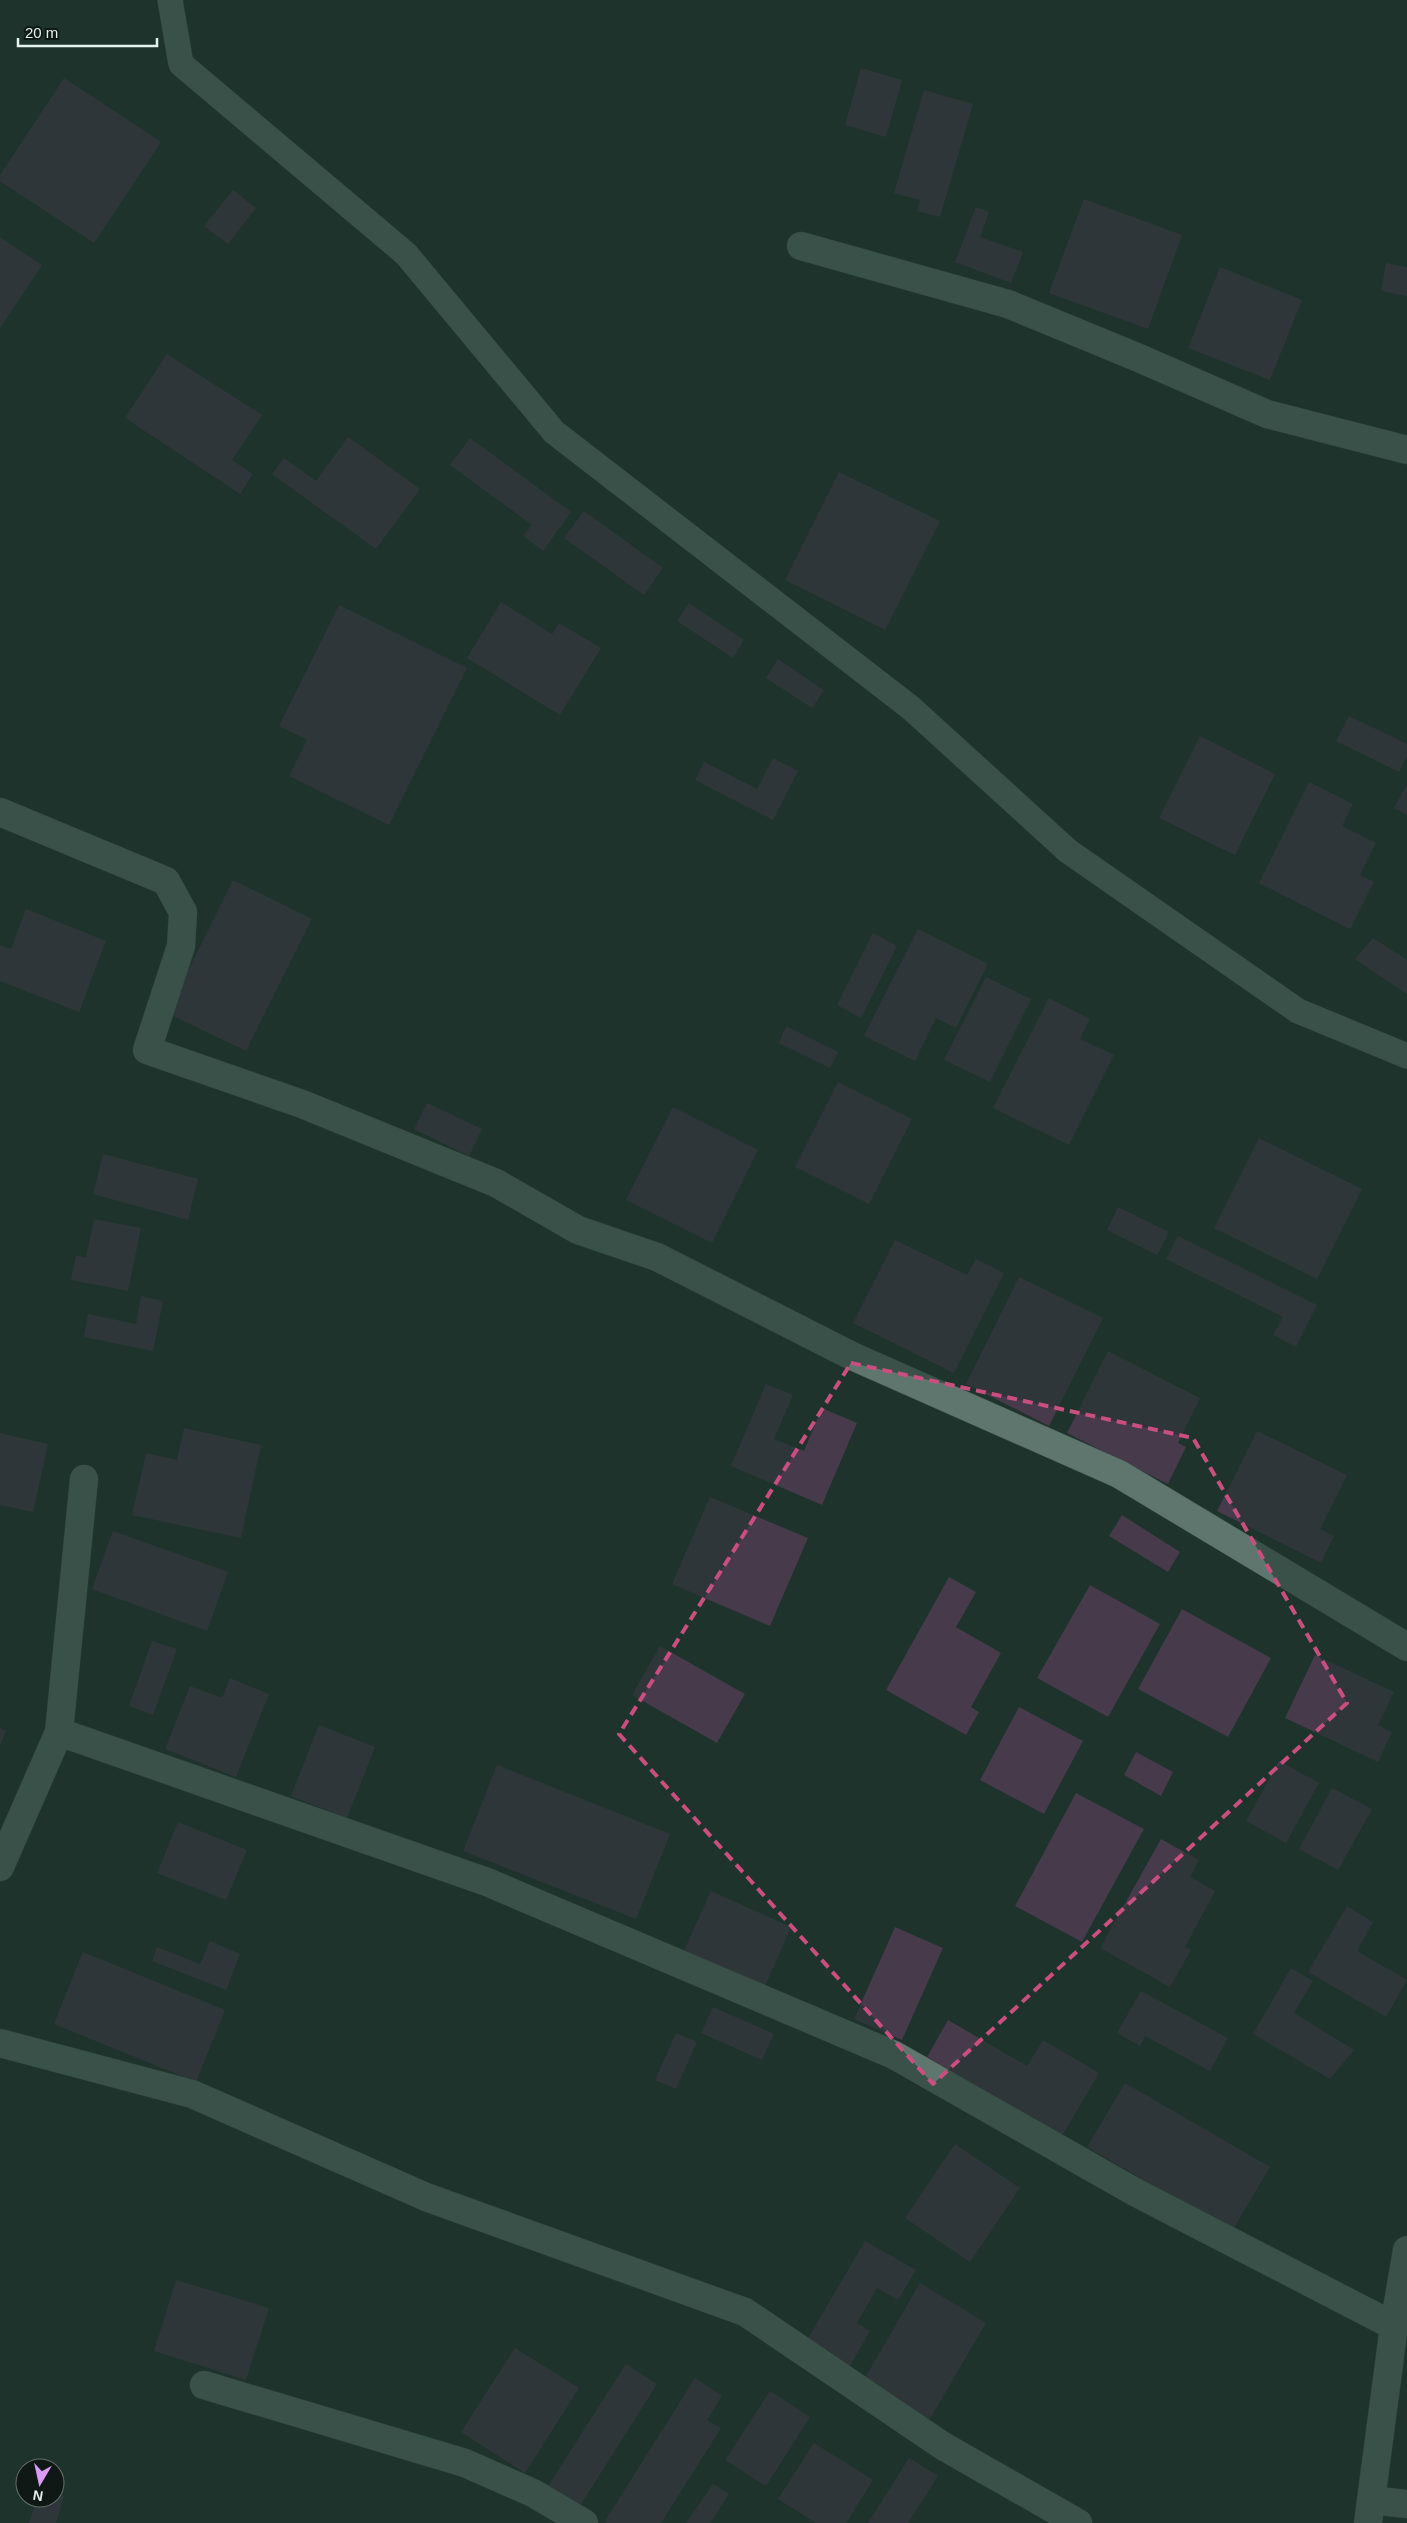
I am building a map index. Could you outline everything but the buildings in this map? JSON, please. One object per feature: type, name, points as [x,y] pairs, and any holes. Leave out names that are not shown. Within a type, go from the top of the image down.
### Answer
[{"type":"street","points":[[801,246],[1008,304],[1139,358],[1267,414],[1407,450]]},
{"type":"street","points":[[0,812],[166,881],[183,912],[181,946],[147,1050],[302,1104],[496,1183],[578,1230],[657,1256],[852,1356],[1119,1474],[1407,1647]]},
{"type":"street","points":[[0,1867],[59,1732],[84,1479]]},
{"type":"street","points":[[59,1732],[487,1882],[894,2055],[1133,2191],[1394,2326]]},
{"type":"street","points":[[0,2043],[192,2094],[426,2198],[745,2312],[943,2446],[1078,2523]]},
{"type":"street","points":[[1407,2253],[1394,2326],[1370,2511],[1407,2504]]},
{"type":"street","points":[[204,2385],[465,2463],[533,2493],[584,2523]]},
{"type":"lane","points":[[170,0],[181,64],[406,254],[554,432],[911,708],[1068,851],[1298,1011],[1407,1056]]},
{"type":"highlighted area","points":[[851,1363],[1193,1438],[1347,1703],[933,2084],[619,1734]]}]
